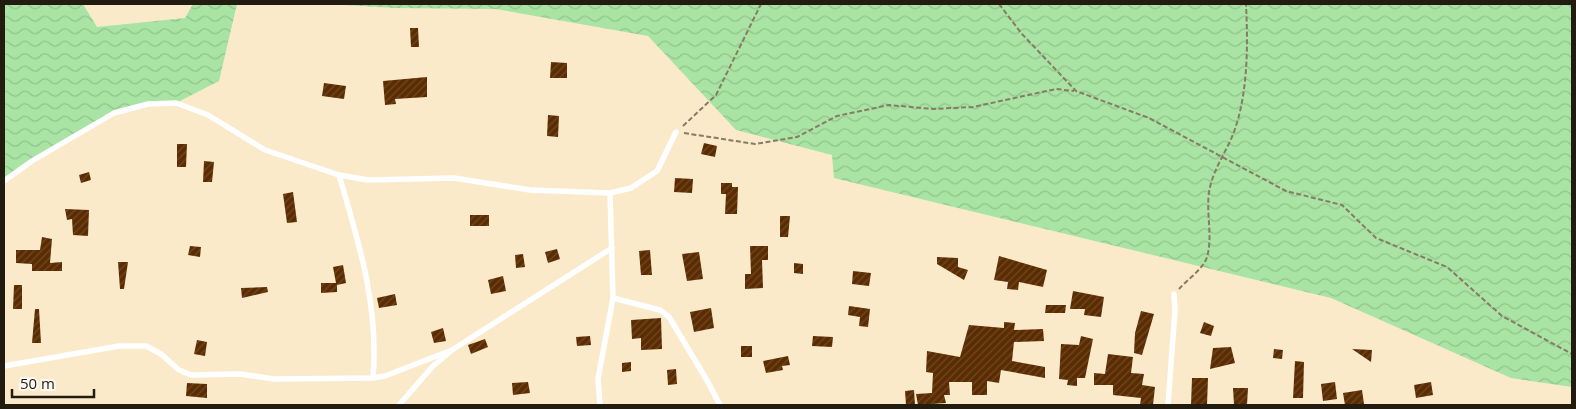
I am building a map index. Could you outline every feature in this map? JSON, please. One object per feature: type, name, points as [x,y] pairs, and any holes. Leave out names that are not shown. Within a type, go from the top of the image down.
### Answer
[{"type":"lane","points":[[4,181],[32,161],[114,113],[148,104],[176,103],[208,115],[265,150],[339,175],[368,180],[454,178],[530,190],[610,192],[631,188],[657,171],[676,132]]},
{"type":"lane","points":[[339,175],[364,260],[376,348],[373,378]]},
{"type":"lane","points":[[600,405],[598,379],[614,298],[610,192]]},
{"type":"lane","points":[[399,405],[434,366],[452,350],[612,248]]},
{"type":"lane","points":[[1168,405],[1175,310],[1174,294]]},
{"type":"lane","points":[[614,298],[660,310],[669,317],[720,405]]},
{"type":"lane","points":[[4,366],[128,346],[146,346],[161,354],[179,370],[191,375],[240,374],[274,379],[373,378],[385,376],[452,350]]},
{"type":"path","points":[[676,132],[716,95],[761,4]]},
{"type":"path","points":[[999,4],[1022,34],[1076,91]]},
{"type":"path","points":[[1174,294],[1207,260],[1209,192],[1221,156],[1235,129],[1246,73],[1248,41],[1246,4]]},
{"type":"path","points":[[676,132],[755,144],[797,137],[837,116],[889,105],[933,109],[973,107],[1056,90],[1076,91],[1149,118],[1286,191],[1342,205],[1376,238],[1447,267],[1502,316],[1572,354]]},
{"type":"water","points":[[4,4],[83,4],[97,27],[185,18],[193,4],[237,4],[219,81],[176,103],[148,104],[114,113],[4,181]]},
{"type":"water","points":[[328,4],[1572,4],[1572,387],[1511,378],[1331,298],[834,178],[832,155],[736,130],[648,36],[496,9],[395,8]]},
{"type":"building","points":[[410,28],[418,28],[419,47],[411,47]]},
{"type":"building","points":[[551,62],[567,63],[567,78],[550,78]]},
{"type":"building","points":[[427,77],[427,97],[395,99],[396,104],[385,105],[383,81]]},
{"type":"building","points":[[324,83],[346,86],[344,99],[322,96]]},
{"type":"building","points":[[548,115],[559,116],[558,137],[547,136]]},
{"type":"building","points":[[704,143],[717,146],[715,157],[701,154]]},
{"type":"building","points":[[177,144],[187,144],[186,167],[177,167]]},
{"type":"building","points":[[204,161],[214,162],[212,182],[203,182]]},
{"type":"building","points":[[89,172],[91,180],[81,183],[79,175]]},
{"type":"building","points":[[675,178],[693,179],[692,193],[674,192]]},
{"type":"building","points":[[721,183],[732,183],[732,187],[738,187],[737,214],[725,214],[726,194],[721,194]]},
{"type":"building","points":[[293,192],[297,222],[287,223],[283,194]]},
{"type":"building","points":[[65,209],[89,210],[88,236],[73,235],[72,219],[67,220]]},
{"type":"building","points":[[470,215],[489,215],[489,226],[470,226]]},
{"type":"building","points":[[780,216],[790,216],[788,237],[780,237]]},
{"type":"building","points":[[42,237],[52,239],[50,263],[62,262],[62,271],[32,271],[32,264],[16,263],[16,250],[40,250]]},
{"type":"building","points":[[190,246],[201,247],[200,257],[188,255]]},
{"type":"building","points":[[750,246],[768,246],[768,260],[762,260],[763,288],[745,289],[745,274],[751,274]]},
{"type":"building","points":[[557,249],[560,259],[548,263],[545,252]]},
{"type":"building","points":[[650,250],[652,275],[641,275],[639,251]]},
{"type":"building","points":[[699,252],[703,279],[687,281],[682,254]]},
{"type":"building","points":[[523,254],[525,267],[516,268],[515,255]]},
{"type":"building","points":[[999,256],[1047,270],[1043,287],[1019,282],[1018,290],[1007,289],[1008,282],[994,280]]},
{"type":"building","points":[[937,257],[958,258],[958,267],[968,270],[964,280],[937,264]]},
{"type":"building","points":[[118,262],[128,262],[124,289],[120,289]]},
{"type":"building","points":[[794,263],[803,264],[803,274],[794,273]]},
{"type":"building","points":[[343,265],[346,283],[337,285],[337,292],[321,293],[321,283],[336,283],[333,267]]},
{"type":"building","points":[[853,271],[871,273],[869,286],[852,284]]},
{"type":"building","points":[[503,276],[506,291],[491,294],[488,280]]},
{"type":"building","points":[[14,285],[22,285],[22,309],[13,309]]},
{"type":"building","points":[[267,287],[268,292],[242,298],[241,288]]},
{"type":"building","points":[[1073,291],[1104,297],[1101,317],[1084,315],[1085,309],[1070,309]]},
{"type":"building","points":[[395,294],[397,305],[379,308],[377,298]]},
{"type":"building","points":[[1046,305],[1066,305],[1065,313],[1045,313]]},
{"type":"building","points":[[849,306],[870,309],[868,327],[859,326],[860,317],[848,315]]},
{"type":"building","points":[[711,308],[714,328],[694,332],[690,312]]},
{"type":"building","points":[[35,309],[39,309],[41,343],[32,343]]},
{"type":"building","points":[[1141,311],[1154,314],[1142,355],[1134,353],[1135,333]]},
{"type":"building","points":[[661,318],[662,349],[641,350],[641,338],[632,339],[631,320]]},
{"type":"building","points":[[1004,322],[1015,323],[1014,330],[1043,329],[1044,341],[1014,342],[1012,361],[1045,367],[1045,378],[1001,370],[999,383],[987,381],[987,395],[972,395],[972,382],[949,382],[950,395],[944,395],[946,403],[918,405],[916,394],[932,393],[933,373],[926,372],[927,351],[960,357],[969,325],[1004,328]]},
{"type":"building","points":[[1204,322],[1214,326],[1211,336],[1200,333]]},
{"type":"building","points":[[443,328],[446,341],[434,343],[431,332]]},
{"type":"building","points":[[590,336],[591,345],[577,346],[576,337]]},
{"type":"building","points":[[813,336],[833,337],[832,347],[812,346]]},
{"type":"building","points":[[1081,336],[1093,339],[1085,378],[1077,378],[1077,386],[1067,385],[1068,380],[1059,379],[1061,344],[1079,345]]},
{"type":"building","points":[[485,339],[488,347],[471,354],[468,345]]},
{"type":"building","points":[[197,340],[207,342],[205,356],[194,354]]},
{"type":"building","points":[[741,346],[752,346],[752,357],[741,357]]},
{"type":"building","points":[[1231,347],[1235,363],[1210,369],[1213,348]]},
{"type":"building","points":[[1274,349],[1283,350],[1282,359],[1273,358]]},
{"type":"building","points":[[1352,349],[1372,350],[1371,362]]},
{"type":"building","points":[[1108,354],[1133,357],[1131,373],[1144,374],[1142,385],[1155,387],[1153,405],[1140,405],[1141,398],[1113,395],[1113,385],[1094,385],[1094,373],[1105,374]]},
{"type":"building","points":[[788,356],[790,365],[782,366],[783,370],[766,373],[763,361]]},
{"type":"building","points":[[1295,361],[1304,362],[1303,398],[1293,398]]},
{"type":"building","points":[[631,362],[631,371],[622,372],[622,363]]},
{"type":"building","points":[[676,369],[677,384],[668,385],[667,370]]},
{"type":"building","points":[[1192,378],[1208,378],[1207,405],[1191,405]]},
{"type":"building","points":[[528,382],[530,393],[513,395],[512,383]]},
{"type":"building","points":[[1335,382],[1337,399],[1323,401],[1321,384]]},
{"type":"building","points":[[1431,382],[1433,395],[1416,398],[1414,385]]},
{"type":"building","points":[[187,383],[207,384],[207,398],[186,396]]},
{"type":"building","points":[[1233,388],[1248,388],[1247,405],[1234,405]]},
{"type":"building","points":[[914,390],[915,405],[906,405],[905,391]]},
{"type":"building","points":[[1362,390],[1364,404],[1345,405],[1343,393]]}]
